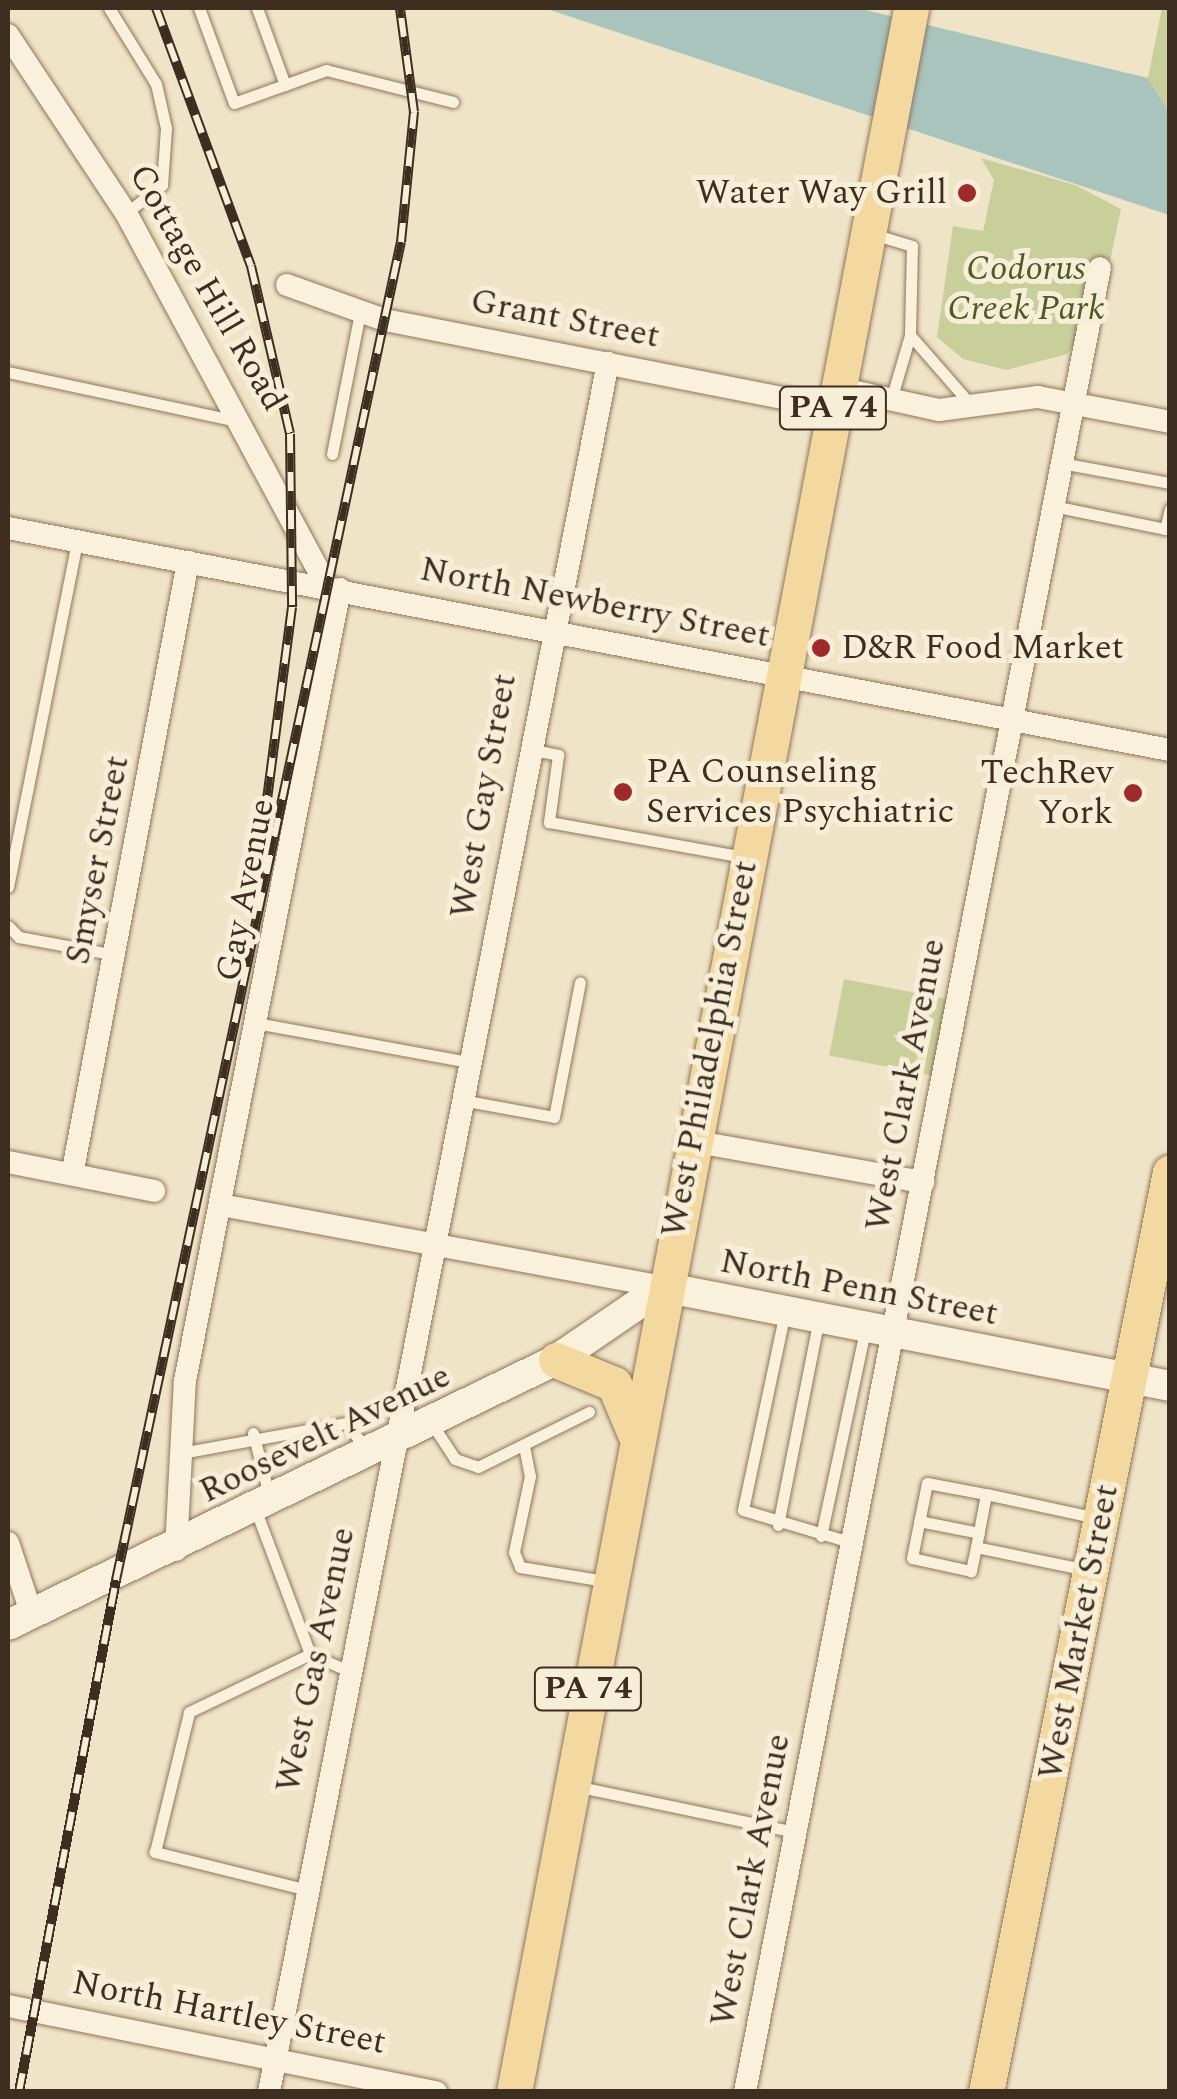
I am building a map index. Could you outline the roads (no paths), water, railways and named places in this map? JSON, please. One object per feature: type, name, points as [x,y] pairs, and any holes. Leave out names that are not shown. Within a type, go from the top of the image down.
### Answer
[{"type":"main road","name":"West Philadelphia Street","points":[[514,2092],[662,1287],[911,8]]},
{"type":"main road","name":"West Market Street","points":[[986,2092],[1130,1378],[1163,1237],[1170,1172]]},
{"type":"main road","name":"North Penn Street","points":[[662,1287],[1170,1386]]},
{"type":"main road","name":"Roosevelt Avenue","points":[[20,1620],[263,1508],[556,1360],[662,1287]]},
{"type":"main road","points":[[556,1360],[614,1384],[635,1435]]},
{"type":"street","name":"Cottage Hill Road","points":[[8,35],[126,214],[246,423],[333,588]]},
{"type":"street","name":"West Clark Avenue","points":[[745,2092],[853,1543],[880,1330],[923,1182],[1100,268]]},
{"type":"street","name":"Grant Street","points":[[288,285],[360,312],[608,362],[835,398],[975,409],[1026,398],[1170,422]]},
{"type":"street","name":"West Gay Street","points":[[436,1244],[474,1063],[548,630],[608,362]]},
{"type":"street","name":"North Newberry Street","points":[[8,528],[1170,750]]},
{"type":"street","name":"Smyser Street","points":[[73,1170],[188,562]]},
{"type":"street","name":"Gay Avenue","points":[[176,1550],[185,1381],[256,1023],[333,588]]},
{"type":"street","points":[[692,1141],[923,1182]]},
{"type":"street","points":[[8,1162],[73,1170],[154,1191]]},
{"type":"street","name":"North Penn Street","points":[[221,1205],[662,1287]]},
{"type":"street","name":"West Gas Avenue","points":[[269,2092],[304,1890],[351,1672],[383,1449],[436,1244]]},
{"type":"street","points":[[8,1542],[20,1620]]},
{"type":"street","name":"North Hartley Street","points":[[8,2006],[275,2054],[436,2092]]},
{"type":"lane","points":[[108,8],[156,84],[166,128],[162,185],[126,214]]},
{"type":"lane","points":[[199,8],[234,103],[326,70],[453,102]]},
{"type":"lane","points":[[257,8],[284,85]]},
{"type":"lane","points":[[866,232],[912,246],[918,258],[910,335],[891,400]]},
{"type":"lane","points":[[332,454],[360,312]]},
{"type":"lane","points":[[910,335],[975,409]]},
{"type":"lane","points":[[8,372],[246,423]]},
{"type":"lane","points":[[1061,464],[1170,483]]},
{"type":"lane","points":[[1053,506],[1166,529],[1170,509]]},
{"type":"lane","points":[[8,887],[77,541]]},
{"type":"lane","points":[[528,749],[558,754],[549,822]]},
{"type":"lane","points":[[515,817],[748,858]]},
{"type":"lane","points":[[8,926],[19,937],[116,955]]},
{"type":"lane","points":[[467,1100],[554,1117],[580,982]]},
{"type":"lane","points":[[256,1023],[474,1063]]},
{"type":"lane","points":[[785,1312],[743,1510],[778,1525],[853,1543]]},
{"type":"lane","points":[[778,1525],[819,1318]]},
{"type":"lane","points":[[821,1536],[880,1330]]},
{"type":"lane","points":[[432,1424],[467,1466],[524,1446],[590,1412]]},
{"type":"lane","points":[[181,1453],[253,1433],[346,1423],[383,1449]]},
{"type":"lane","points":[[253,1433],[263,1508],[310,1654],[351,1672]]},
{"type":"lane","points":[[524,1446],[530,1476],[514,1552],[520,1567],[608,1581]]},
{"type":"lane","points":[[986,1494],[971,1571],[912,1558],[927,1483],[986,1494],[1102,1519]]},
{"type":"lane","points":[[919,1520],[979,1533]]},
{"type":"lane","points":[[976,1547],[1091,1571]]},
{"type":"lane","points":[[304,1890],[155,1852],[189,1712],[310,1654]]},
{"type":"lane","points":[[570,1785],[796,1832]]},
{"type":"water","points":[[544,8],[857,8],[1148,78],[1169,112],[1169,215]]},
{"type":"railway","points":[[156,8],[251,266],[290,434],[292,607],[265,814]]},
{"type":"railway","points":[[19,2092],[116,1580],[401,242],[414,112],[400,8]]},
{"type":"place","name":"Water Way Grill","points":[[967,193]]},
{"type":"place","name":"D&R Food Market","points":[[821,648]]},
{"type":"place","name":"PA Counseling Services Psychiatric","points":[[623,792]]},
{"type":"place","name":"TechRev York","points":[[1133,793]]},
{"type":"park label","name":"Codorus Creek Park","points":[[1026,289]]}]
